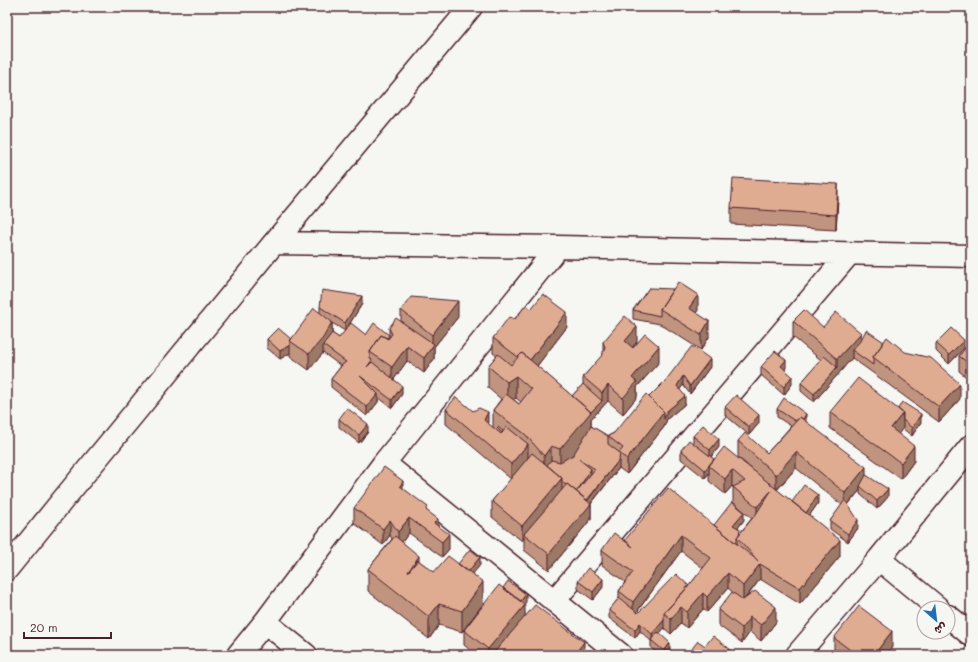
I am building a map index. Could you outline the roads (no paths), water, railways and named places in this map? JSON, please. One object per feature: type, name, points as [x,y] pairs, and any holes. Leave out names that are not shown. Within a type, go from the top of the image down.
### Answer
[{"type":"street","points":[[7,569],[274,243],[471,7]]},
{"type":"street","points":[[274,243],[558,247],[971,256]]},
{"type":"street","points":[[238,655],[265,622],[384,463],[558,247]]},
{"type":"street","points":[[554,601],[849,254]]},
{"type":"street","points":[[797,655],[879,559],[971,446]]},
{"type":"street","points":[[384,463],[621,655]]},
{"type":"street","points":[[879,559],[928,600]]},
{"type":"street","points":[[265,622],[306,655]]},
{"type":"street","points":[[956,623],[971,635]]}]
